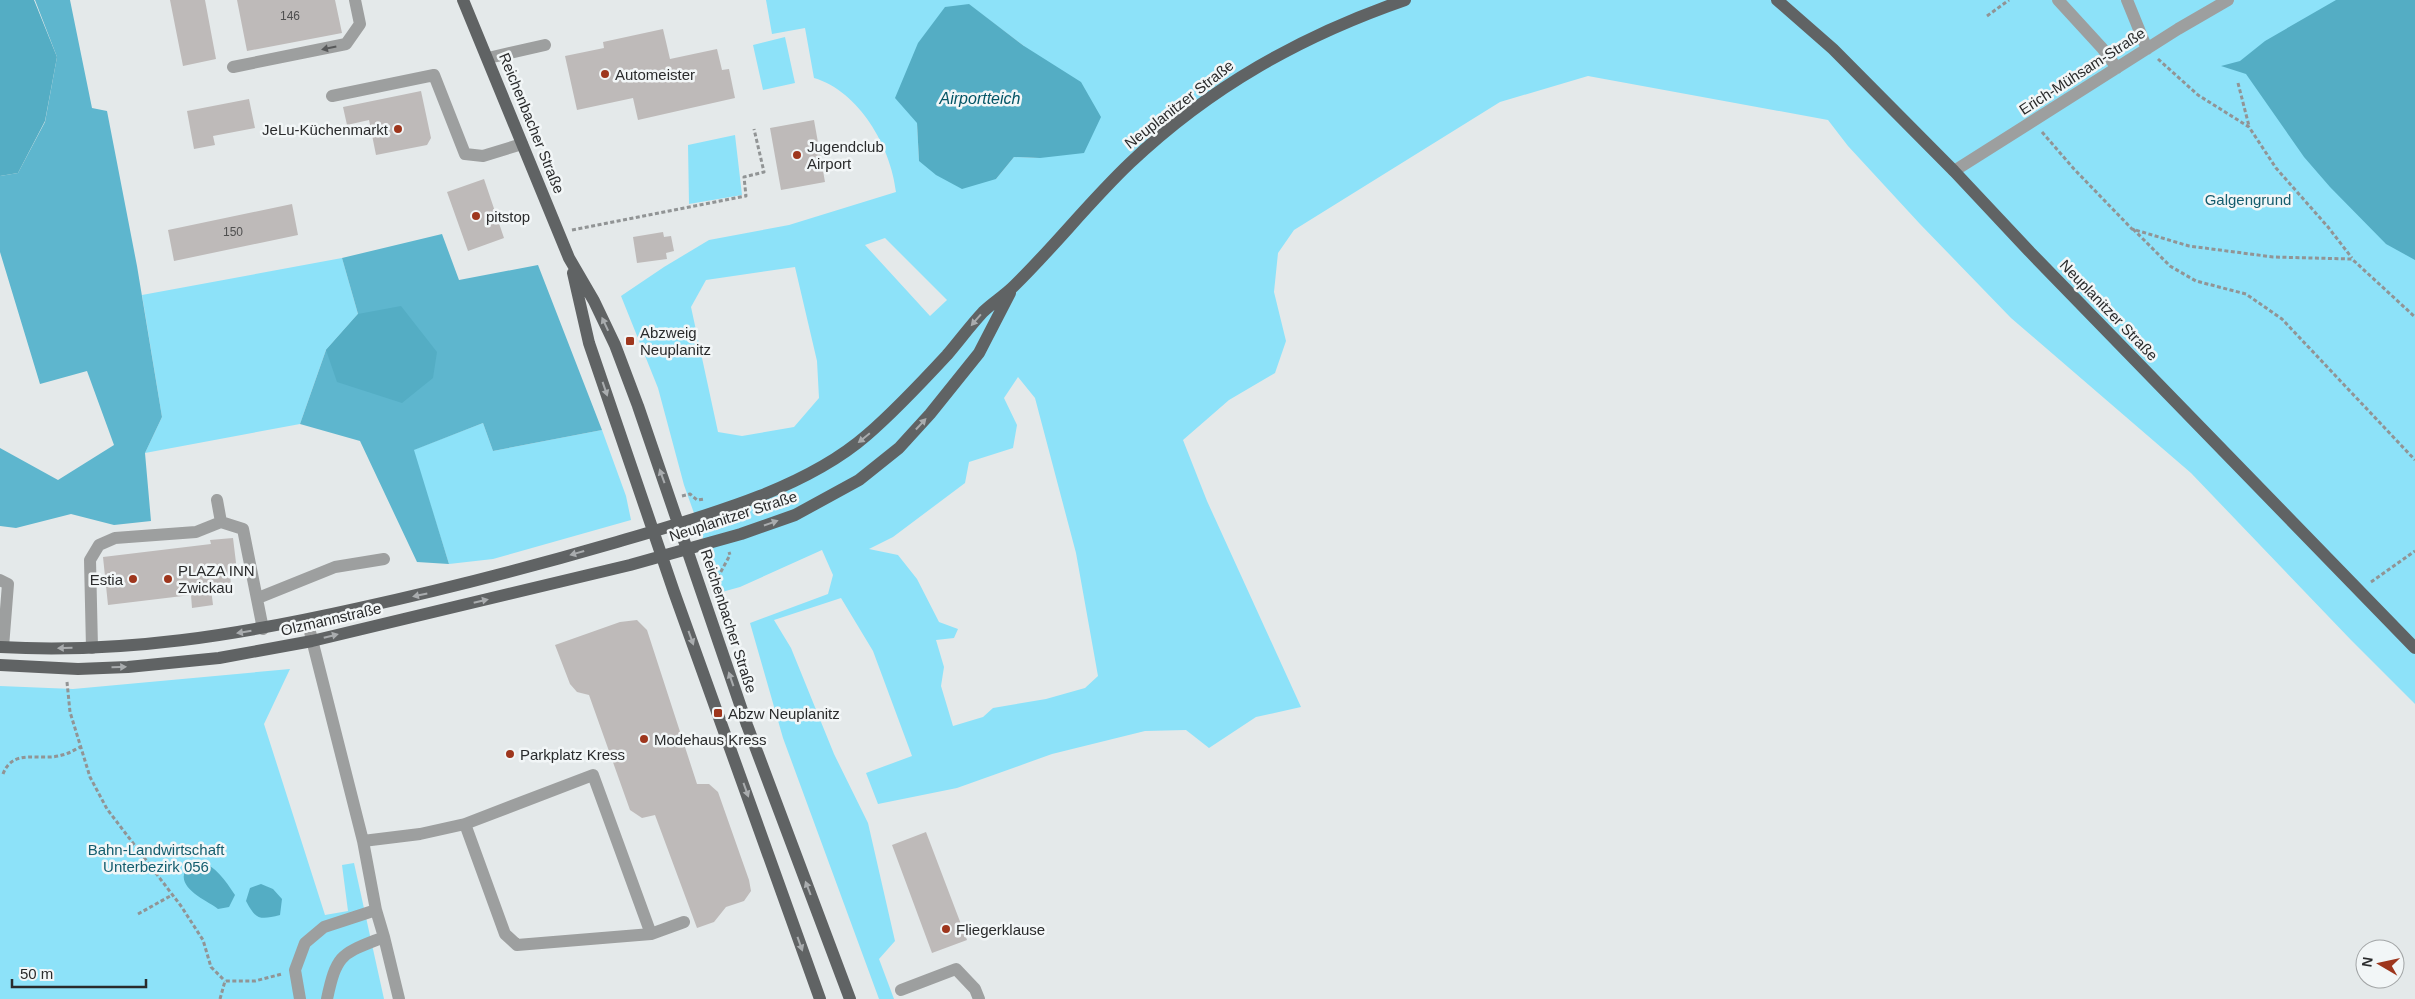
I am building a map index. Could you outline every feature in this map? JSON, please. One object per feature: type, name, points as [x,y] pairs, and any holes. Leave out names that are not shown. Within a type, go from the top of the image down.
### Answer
[{"type":"main road","name":"Reichenbacher Straße","points":[[463,0],[570,258],[594,301],[638,406],[747,725],[850,999]]},
{"type":"main road","name":"Neuplanitzer Straße","points":[[654,530],[776,488],[831,463],[868,435],[948,353],[985,310],[1012,288],[1081,212],[1132,161],[1212,94],[1244,73],[1281,53],[1405,0]]},
{"type":"main road","name":"Neuplanitzer Straße","points":[[1777,0],[1833,49],[1954,171],[2415,648]]},
{"type":"main road","name":"Reichenbacher Straße","points":[[570,258],[589,342],[662,556],[820,999]]},
{"type":"main road","name":"Neuplanitzer Straße","points":[[662,556],[795,515],[859,480],[889,457],[930,414],[980,352],[1012,288]]},
{"type":"main road","name":"Olzmannstraße","points":[[2,647],[125,647],[263,629],[513,572],[654,530]]},
{"type":"main road","name":"Olzmannstraße","points":[[0,665],[65,668],[128,667],[219,658],[312,641],[662,556]]},
{"type":"street","points":[[233,67],[346,44],[360,24],[355,0]]},
{"type":"street","points":[[2058,0],[2102,48],[2117,68]]},
{"type":"street","points":[[2127,0],[2147,49]]},
{"type":"street","name":"Erich-Mühsam-Straße","points":[[1954,171],[2228,0]]},
{"type":"street","points":[[488,58],[545,44]]},
{"type":"street","points":[[332,96],[434,75],[465,154],[483,156],[522,144]]},
{"type":"street","points":[[217,500],[221,522]]},
{"type":"street","points":[[92,648],[90,560],[99,545],[115,538],[196,532],[221,522],[243,529],[263,629]]},
{"type":"street","points":[[258,598],[335,566],[384,559]]},
{"type":"street","points":[[0,580],[8,584],[2,647]]},
{"type":"street","points":[[307,620],[363,841],[376,910],[399,999]]},
{"type":"street","points":[[363,841],[420,834],[465,824],[593,775],[651,934]]},
{"type":"street","points":[[465,824],[505,934],[517,945],[651,934],[684,922]]},
{"type":"street","points":[[300,999],[295,970],[305,943],[324,927],[376,910]]},
{"type":"street","points":[[328,999],[334,970],[347,952],[384,937]]},
{"type":"street","points":[[901,990],[956,969],[975,989],[979,999]]},
{"type":"path","points":[[1987,16],[2009,0]]},
{"type":"path","points":[[2147,49],[2198,95],[2249,127]]},
{"type":"path","points":[[2238,83],[2249,127],[2276,168],[2328,227],[2352,259],[2415,317]]},
{"type":"path","points":[[2034,122],[2080,176],[2170,266],[2196,282],[2246,294],[2282,319],[2415,460]]},
{"type":"path","points":[[559,232],[746,196],[744,177],[764,172],[754,129]]},
{"type":"path","points":[[2132,229],[2189,246],[2274,257],[2352,259]]},
{"type":"path","points":[[2362,595],[2367,585],[2415,551]]},
{"type":"path","points":[[718,577],[730,555]]},
{"type":"path","points":[[2410,555],[2415,558]]},
{"type":"path","points":[[65,668],[70,712],[90,777],[107,809],[172,894],[202,940],[211,967],[225,980],[256,981],[295,970]]},
{"type":"path","points":[[3,774],[6,766],[14,759],[61,756],[80,747]]},
{"type":"path","points":[[138,914],[172,894]]},
{"type":"path","points":[[220,999],[225,980]]},
{"type":"green space","name":"Galgengrund","points":[[766,0],[2415,0],[2415,704],[2191,473],[2011,318],[1920,224],[1848,146],[1828,120],[1588,76],[1500,102],[1294,230],[1278,253],[1274,292],[1286,341],[1275,373],[1229,400],[1183,440],[1207,501],[1301,707],[1256,717],[1209,748],[1186,730],[1145,731],[1052,754],[957,788],[878,804],[866,773],[912,756],[873,651],[841,598],[774,620],[791,648],[834,754],[868,823],[895,941],[879,959],[894,999],[879,999],[783,738],[750,623],[828,594],[833,575],[822,550],[740,587],[722,592],[684,485],[658,388],[621,296],[709,240],[789,225],[896,192],[887,157],[870,123],[845,95],[830,85],[814,78],[805,28],[772,34]],"holes":[[[968,4],[1024,46],[1040,158],[1014,157],[996,179],[919,161],[917,123]],[[885,238],[947,300],[930,316],[865,245]],[[795,267],[817,361],[819,398],[794,427],[742,436],[718,432],[691,307],[706,280]],[[1018,377],[1035,398],[1076,553],[1098,676],[1085,688],[1046,699],[993,708],[983,717],[953,726],[941,686],[944,667],[936,640],[954,638],[958,629],[939,622],[917,579],[898,555],[869,549],[893,537],[965,483],[969,462],[1013,448],[1017,425],[1004,398]]]},
{"type":"green space","points":[[785,37],[795,83],[763,90],[753,45]]},
{"type":"green space","points":[[735,135],[742,195],[689,204],[688,145]]},
{"type":"green space","points":[[342,258],[358,314],[326,350],[300,424],[145,453],[162,417],[142,295]]},
{"type":"green space","points":[[483,423],[493,451],[602,430],[626,496],[631,520],[493,559],[449,564],[413,450]]},
{"type":"green space","name":"Bahn-Landwirtschaft Unterbezirk 056","points":[[290,669],[264,724],[325,915],[348,911],[342,865],[354,863],[384,999],[0,999],[0,686],[73,689]]},
{"type":"shaded area","points":[[35,0],[70,0],[92,108],[107,111],[137,266],[162,417],[145,453],[151,521],[114,525],[71,514],[16,528],[0,526],[0,448],[58,480],[114,445],[87,371],[40,384],[0,252],[0,176],[18,173],[45,122],[57,57]]},
{"type":"shaded area","points":[[442,234],[459,280],[538,265],[602,430],[493,451],[483,423],[414,450],[449,564],[417,562],[360,441],[300,424],[326,350],[358,314],[342,258]]},
{"type":"water","points":[[0,0],[34,0],[57,57],[45,121],[18,173],[0,176]]},
{"type":"water","points":[[2336,0],[2415,0],[2415,260],[2386,244],[2330,187],[2304,157],[2246,74],[2221,66],[2240,61],[2265,41]]},
{"type":"water","name":"Airportteich","points":[[969,4],[1024,46],[1081,82],[1101,117],[1084,153],[1040,158],[1014,157],[996,179],[962,189],[936,175],[919,161],[917,123],[895,98],[918,43],[945,7]]},
{"type":"water","points":[[401,306],[437,352],[433,378],[402,403],[337,382],[326,350],[358,314]]},
{"type":"water","points":[[198,860],[215,870],[235,895],[229,907],[218,909],[195,894],[185,883],[185,871]]},
{"type":"water","points":[[261,884],[273,889],[282,899],[280,915],[268,918],[259,917],[253,912],[246,901],[250,888]]},
{"type":"building","points":[[170,0],[205,0],[216,59],[183,66]]},
{"type":"building","points":[[237,0],[335,0],[342,33],[247,51]]},
{"type":"building","points":[[663,29],[670,59],[717,49],[722,70],[729,69],[735,98],[638,120],[633,98],[577,110],[565,56],[604,48],[603,42]]},
{"type":"building","points":[[421,91],[431,138],[427,145],[376,155],[369,120],[347,125],[343,107]]},
{"type":"building","points":[[249,99],[255,128],[213,136],[215,145],[194,149],[187,111]]},
{"type":"building","name":"Jugendclub Airport","points":[[814,120],[825,182],[781,190],[770,128]]},
{"type":"building","points":[[484,179],[504,238],[468,251],[447,192]]},
{"type":"building","points":[[292,204],[298,235],[174,261],[168,230]]},
{"type":"building","points":[[663,232],[664,237],[671,236],[674,251],[666,253],[667,259],[637,263],[633,237]]},
{"type":"building","name":"PLAZA INN Zwickau","points":[[233,538],[237,571],[230,571],[231,587],[211,589],[213,605],[192,608],[191,595],[108,605],[103,557],[211,544],[210,540]]},
{"type":"building","name":"Modehaus Kress","points":[[637,620],[647,630],[697,784],[709,784],[718,792],[749,880],[751,891],[744,901],[726,907],[714,922],[697,928],[655,815],[642,818],[630,810],[589,695],[577,692],[570,684],[555,645],[620,622]]},
{"type":"building","points":[[926,832],[967,940],[932,953],[892,845]]},
{"type":"place","name":"Automeister","points":[[605,74]]},
{"type":"place","name":"JeLu-Küchenmarkt","points":[[398,129]]},
{"type":"place","name":"Jugendclub Airport","points":[[797,155]]},
{"type":"place","name":"pitstop","points":[[476,216]]},
{"type":"place","name":"Abzweig Neuplanitz","points":[[630,341]]},
{"type":"place","name":"Estia","points":[[133,579]]},
{"type":"place","name":"PLAZA INN Zwickau","points":[[168,579]]},
{"type":"place","name":"Abzw Neuplanitz","points":[[718,713]]},
{"type":"place","name":"Modehaus Kress","points":[[644,739]]},
{"type":"place","name":"Parkplatz Kress","points":[[510,754]]},
{"type":"place","name":"Fliegerklause","points":[[946,929]]}]
